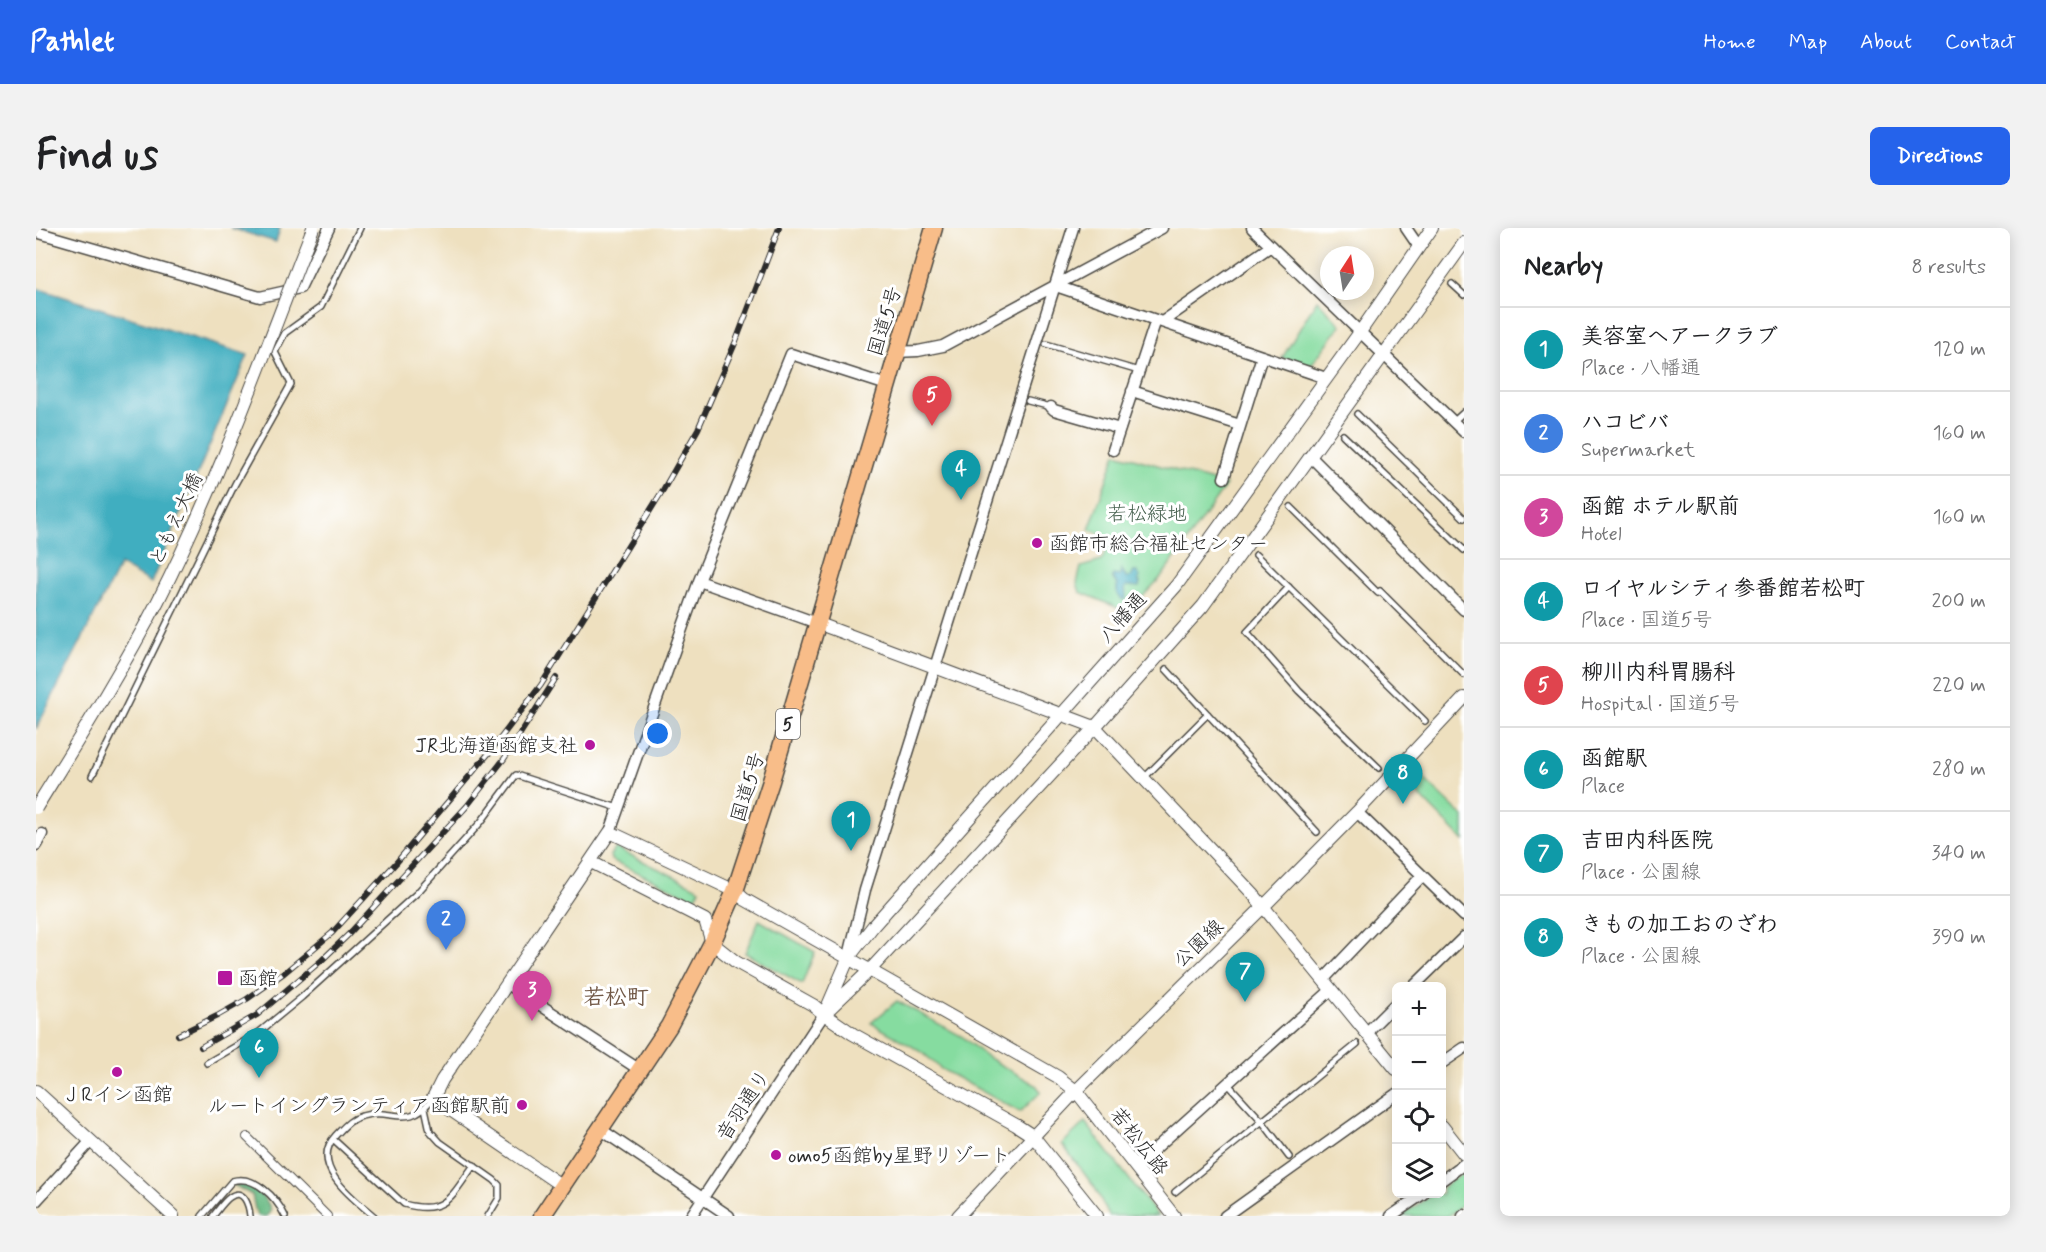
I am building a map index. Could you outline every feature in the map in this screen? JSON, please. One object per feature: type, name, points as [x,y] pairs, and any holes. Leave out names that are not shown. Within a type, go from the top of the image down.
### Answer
[{"type":"highway","name":"国道5号","points":[[542,1216],[669,1026],[712,943],[735,891],[771,781],[934,228]]},
{"type":"street","name":"ともえ大橋","points":[[36,808],[119,673],[158,600],[212,487],[313,228]]},
{"type":"street","points":[[36,232],[61,233],[260,297],[300,288],[329,228]]},
{"type":"street","points":[[849,957],[865,890],[1073,228]]},
{"type":"street","points":[[896,352],[918,351],[942,346],[1162,228]]},
{"type":"street","points":[[1252,228],[1464,432]]},
{"type":"street","points":[[1406,228],[1419,247]]},
{"type":"street","name":"八幡通","points":[[824,1014],[849,957],[874,925],[1176,586],[1360,332],[1431,228]]},
{"type":"street","points":[[824,1014],[870,970],[1095,727],[1203,606],[1464,243]]},
{"type":"street","points":[[1113,450],[1139,371],[1159,321],[1271,246]]},
{"type":"street","points":[[1056,286],[1326,378]]},
{"type":"street","points":[[562,1186],[433,1098],[442,1080],[610,832],[699,581],[791,354],[887,385]]},
{"type":"street","points":[[1224,478],[1262,356]]},
{"type":"street","points":[[1132,391],[1240,425]]},
{"type":"street","points":[[1051,407],[1054,410],[1120,429]]},
{"type":"street","points":[[1310,456],[1464,610]]},
{"type":"street","points":[[699,581],[1095,727],[1263,907],[1392,1064]]},
{"type":"street","name":"公園線","points":[[958,1216],[1076,1091],[1357,812],[1464,698]]},
{"type":"street","points":[[1357,812],[1464,916]]},
{"type":"street","name":"若松広路","points":[[610,832],[735,891],[744,899],[1058,1077],[1076,1091],[1174,1216]]},
{"type":"street","points":[[36,845],[42,834]]},
{"type":"street","points":[[591,862],[705,920],[712,943],[736,962],[813,1005],[853,1034],[1033,1136],[1094,1215]]},
{"type":"street","points":[[1136,1166],[1227,1083],[1327,985],[1422,876]]},
{"type":"street","points":[[1419,982],[1464,937]]},
{"type":"street","points":[[508,984],[640,1070]]},
{"type":"street","points":[[1366,1033],[1392,1007]]},
{"type":"street","name":"音羽通り","points":[[691,1216],[824,1014]]},
{"type":"street","points":[[1446,1060],[1464,1048]]},
{"type":"street","points":[[36,1091],[173,1216]]},
{"type":"street","points":[[1225,1216],[1392,1097]]},
{"type":"street","points":[[600,1129],[729,1216]]},
{"type":"street","points":[[1446,1131],[1464,1154]]},
{"type":"street","points":[[247,1137],[327,1216]]},
{"type":"street","points":[[36,1201],[90,1142]]},
{"type":"street","points":[[1446,1177],[1464,1164]]},
{"type":"street","points":[[1391,1216],[1417,1198]]},
{"type":"lane","points":[[92,776],[235,484],[291,384],[275,352],[285,333],[321,307],[360,228]]},
{"type":"lane","points":[[1452,284],[1464,295]]},
{"type":"lane","points":[[1046,344],[1139,371]]},
{"type":"lane","points":[[1028,400],[1051,407]]},
{"type":"lane","points":[[1454,422],[1464,412]]},
{"type":"lane","points":[[1357,414],[1464,518]]},
{"type":"lane","points":[[1343,435],[1464,550]]},
{"type":"lane","points":[[1291,507],[1464,675]]},
{"type":"lane","points":[[1256,555],[1425,721]]},
{"type":"lane","points":[[1289,587],[1247,632],[1299,691],[1379,768]]},
{"type":"lane","points":[[1166,669],[1317,832]]},
{"type":"lane","points":[[1144,778],[1208,714]]},
{"type":"lane","points":[[207,1063],[257,1034],[293,1005],[417,893],[482,822],[516,775],[618,808]]},
{"type":"lane","points":[[1174,1192],[1357,1044]]},
{"type":"lane","points":[[1227,1083],[1262,1120],[1289,1157]]},
{"type":"lane","points":[[374,1216],[345,1192],[333,1175],[327,1150],[333,1139],[349,1122],[362,1116],[377,1114],[397,1117],[411,1116],[425,1108],[433,1098]]},
{"type":"lane","points":[[425,1108],[430,1131],[440,1142],[499,1185],[499,1198],[488,1216]]},
{"type":"lane","points":[[333,1139],[404,1204],[415,1207],[431,1208],[443,1204],[474,1166]]},
{"type":"lane","points":[[202,1216],[232,1181],[238,1179],[252,1181],[265,1190],[280,1205],[285,1216]]},
{"type":"lane","points":[[213,1216],[231,1196],[238,1194],[245,1197],[248,1202],[250,1216]]},
{"type":"green space","points":[[1317,300],[1341,325],[1310,367],[1282,358]]},
{"type":"green space","name":"若松緑地","points":[[1116,453],[1226,485],[1163,575],[1128,612],[1080,592],[1077,583],[1081,567],[1101,561],[1104,556],[1105,541],[1100,534],[1089,530]]},
{"type":"green space","points":[[1420,775],[1464,817],[1464,841],[1410,786]]},
{"type":"green space","points":[[616,848],[700,889],[695,899],[611,860],[610,855]]},
{"type":"green space","points":[[759,920],[815,952],[802,984],[745,953]]},
{"type":"green space","points":[[897,1001],[963,1037],[985,1056],[1036,1085],[1041,1092],[1020,1112],[941,1069],[922,1052],[871,1023]]},
{"type":"green space","points":[[1085,1122],[1158,1216],[1109,1216],[1095,1188],[1062,1144]]},
{"type":"green space","points":[[1464,1174],[1464,1204],[1448,1216],[1401,1216],[1427,1198],[1446,1198],[1446,1185]]},
{"type":"green space","points":[[241,1183],[263,1197],[271,1210],[267,1216],[258,1216],[252,1195],[234,1185]]},
{"type":"water","points":[[230,228],[280,228],[276,242]]},
{"type":"water","points":[[36,288],[248,355],[151,583],[120,565],[36,729]]},
{"type":"water","points":[[1121,569],[1127,578],[1132,576],[1133,572],[1137,572],[1140,577],[1139,587],[1127,586],[1125,588],[1126,599],[1123,600],[1117,594],[1117,585],[1112,577],[1113,575],[1120,576]]},
{"type":"railway","points":[[178,1035],[247,999],[284,973],[332,933],[396,863],[489,753],[541,685],[663,490],[698,429],[736,341],[779,228]]},
{"type":"railway","points":[[201,1047],[257,1015],[348,935],[467,806],[504,759],[556,678]]},
{"type":"place","name":"柳川内科胃腸科","points":[[932,426]]},
{"type":"place","name":"ロイヤルシティ参番館若松町","points":[[961,500]]},
{"type":"place","name":"函館市総合福祉センター","points":[[1037,543]]},
{"type":"place","name":"JR北海道函館支社","points":[[590,745]]},
{"type":"place","name":"きもの加工おのざわ","points":[[1403,804]]},
{"type":"place","name":"美容室ヘアークラブ","points":[[851,851]]},
{"type":"place","name":"ハコビバ","points":[[446,950]]},
{"type":"place","name":"函館","points":[[225,978]]},
{"type":"place","name":"吉田内科医院","points":[[1245,1002]]},
{"type":"place","name":"函館 ホテル駅前","points":[[532,1021]]},
{"type":"place","name":"ＪRイン函館","points":[[117,1072]]},
{"type":"place","name":"函館駅","points":[[259,1078]]},
{"type":"place","name":"ルートイングランティア函館駅前","points":[[522,1105]]},
{"type":"place","name":"omo5函館by星野リゾート","points":[[776,1155]]},
{"type":"district","name":"若松町","points":[[616,996]]}]
